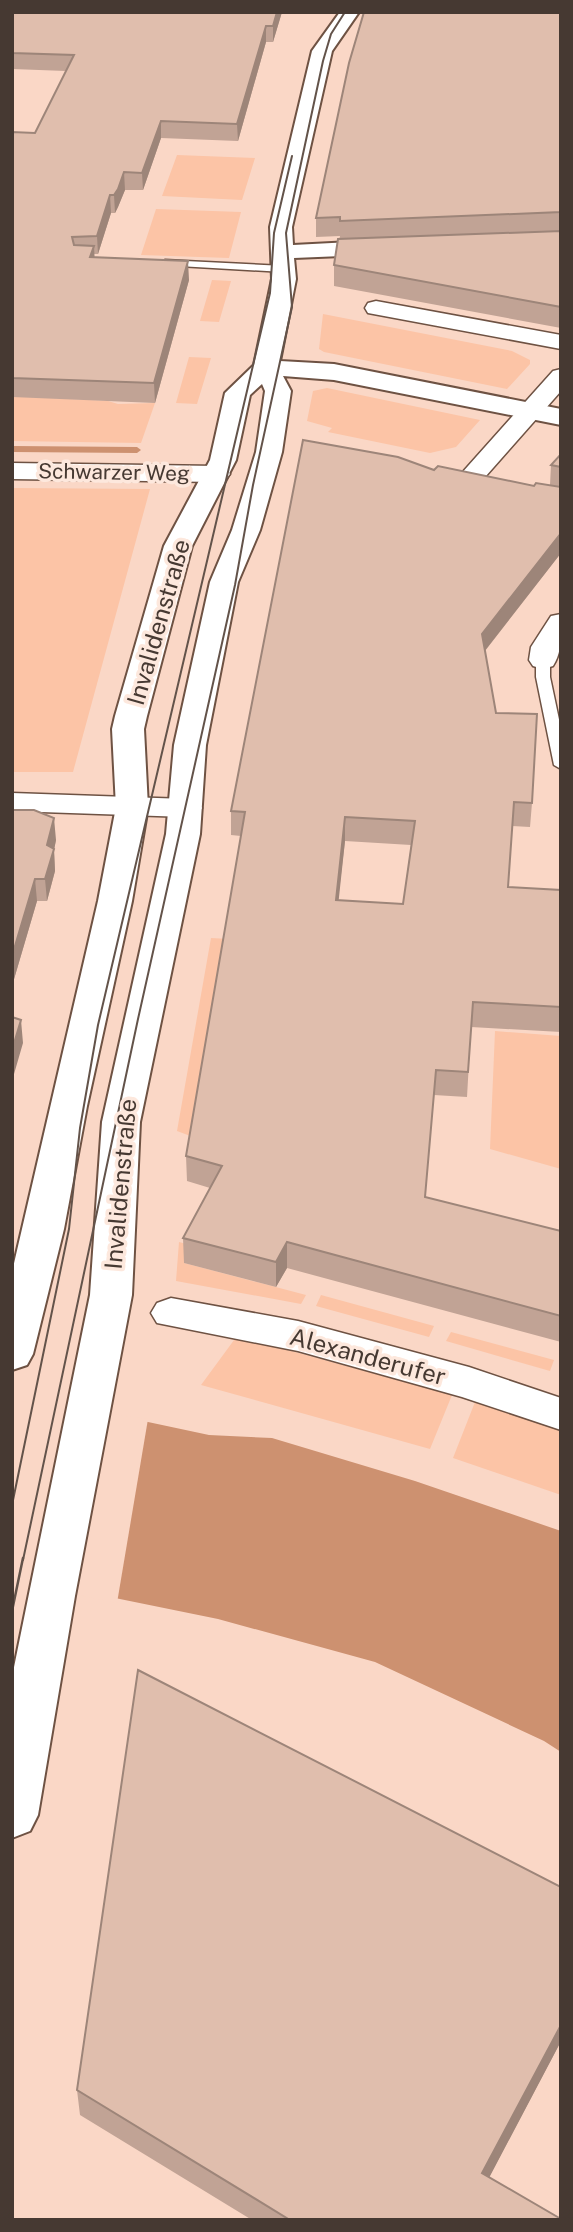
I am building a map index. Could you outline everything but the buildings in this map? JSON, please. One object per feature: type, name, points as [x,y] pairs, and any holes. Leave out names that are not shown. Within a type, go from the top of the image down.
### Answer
[{"type":"main road","points":[[350,12],[322,51],[281,227],[284,261],[282,293],[266,367],[334,372],[561,417]]},
{"type":"main road","points":[[313,31],[322,51]]},
{"type":"main road","points":[[284,261],[413,246]]},
{"type":"main road","name":"Invalidenstraße","points":[[12,1354],[44,1229],[68,1106],[115,901],[132,807],[128,730],[131,716],[178,545],[217,474],[228,441],[238,393],[266,367],[277,386],[278,395],[269,452],[246,530],[224,582],[190,745],[184,834],[121,1122],[111,1295],[51,1596],[12,1815]]},
{"type":"main road","points":[[217,474],[262,476]]},
{"type":"street","points":[[376,308],[561,342]]},
{"type":"street","points":[[496,486],[457,478],[530,411],[561,376]]},
{"type":"street","name":"Schwarzer Weg","points":[[12,471],[217,474]]},
{"type":"street","points":[[543,660],[545,646],[561,622]]},
{"type":"street","points":[[12,802],[186,808]]},
{"type":"street","name":"Alexanderufer","points":[[171,1313],[298,1336],[468,1383],[561,1414]]},
{"type":"lane","points":[[151,263],[284,261]]},
{"type":"lane","points":[[543,660],[543,677],[561,763]]},
{"type":"shaded area","points":[[177,155],[255,158],[242,200],[162,196]]},
{"type":"shaded area","points":[[156,209],[241,212],[229,258],[141,255]]},
{"type":"shaded area","points":[[212,280],[231,281],[219,322],[200,321]]},
{"type":"shaded area","points":[[323,314],[512,351],[530,360],[530,364],[507,389],[324,352],[319,349]]},
{"type":"shaded area","points":[[189,357],[211,358],[197,404],[176,403]]},
{"type":"shaded area","points":[[327,388],[480,420],[456,447],[430,453],[328,432],[332,428],[307,421],[313,391]]},
{"type":"shaded area","points":[[12,396],[108,401],[118,404],[155,403],[141,443],[12,441]]},
{"type":"shaded area","points":[[12,488],[150,489],[73,772],[12,772]]},
{"type":"shaded area","points":[[211,938],[229,939],[193,1137],[177,1131]]},
{"type":"shaded area","points":[[495,1031],[561,1036],[561,1169],[490,1149]]},
{"type":"shaded area","points":[[179,1242],[194,1246],[184,1263],[306,1295],[301,1304],[176,1281]]},
{"type":"shaded area","points":[[321,1295],[434,1326],[429,1337],[316,1306]]},
{"type":"shaded area","points":[[451,1332],[554,1360],[550,1371],[446,1341]]},
{"type":"shaded area","points":[[237,1336],[452,1395],[430,1449],[201,1385]]},
{"type":"shaded area","points":[[475,1402],[561,1427],[561,1495],[453,1458]]},
{"type":"shaded area","points":[[12,1403],[148,1422],[209,1435],[272,1438],[415,1481],[561,1531],[561,1752],[544,1741],[375,1662],[218,1619],[12,1577]]},
{"type":"pier","points":[[12,1400],[148,1419],[117,1603],[12,1581]]},
{"type":"waterway","points":[[12,449],[137,450]]},
{"type":"tram line","points":[[23,1560],[138,1019],[235,585],[253,485],[292,307],[286,233],[323,61],[331,34],[345,12]]},
{"type":"tram line","points":[[12,1505],[69,1229],[80,1128],[98,1025],[270,293],[274,233],[292,156]]},
{"type":"tram line","points":[[12,1611],[23,1558]]}]
